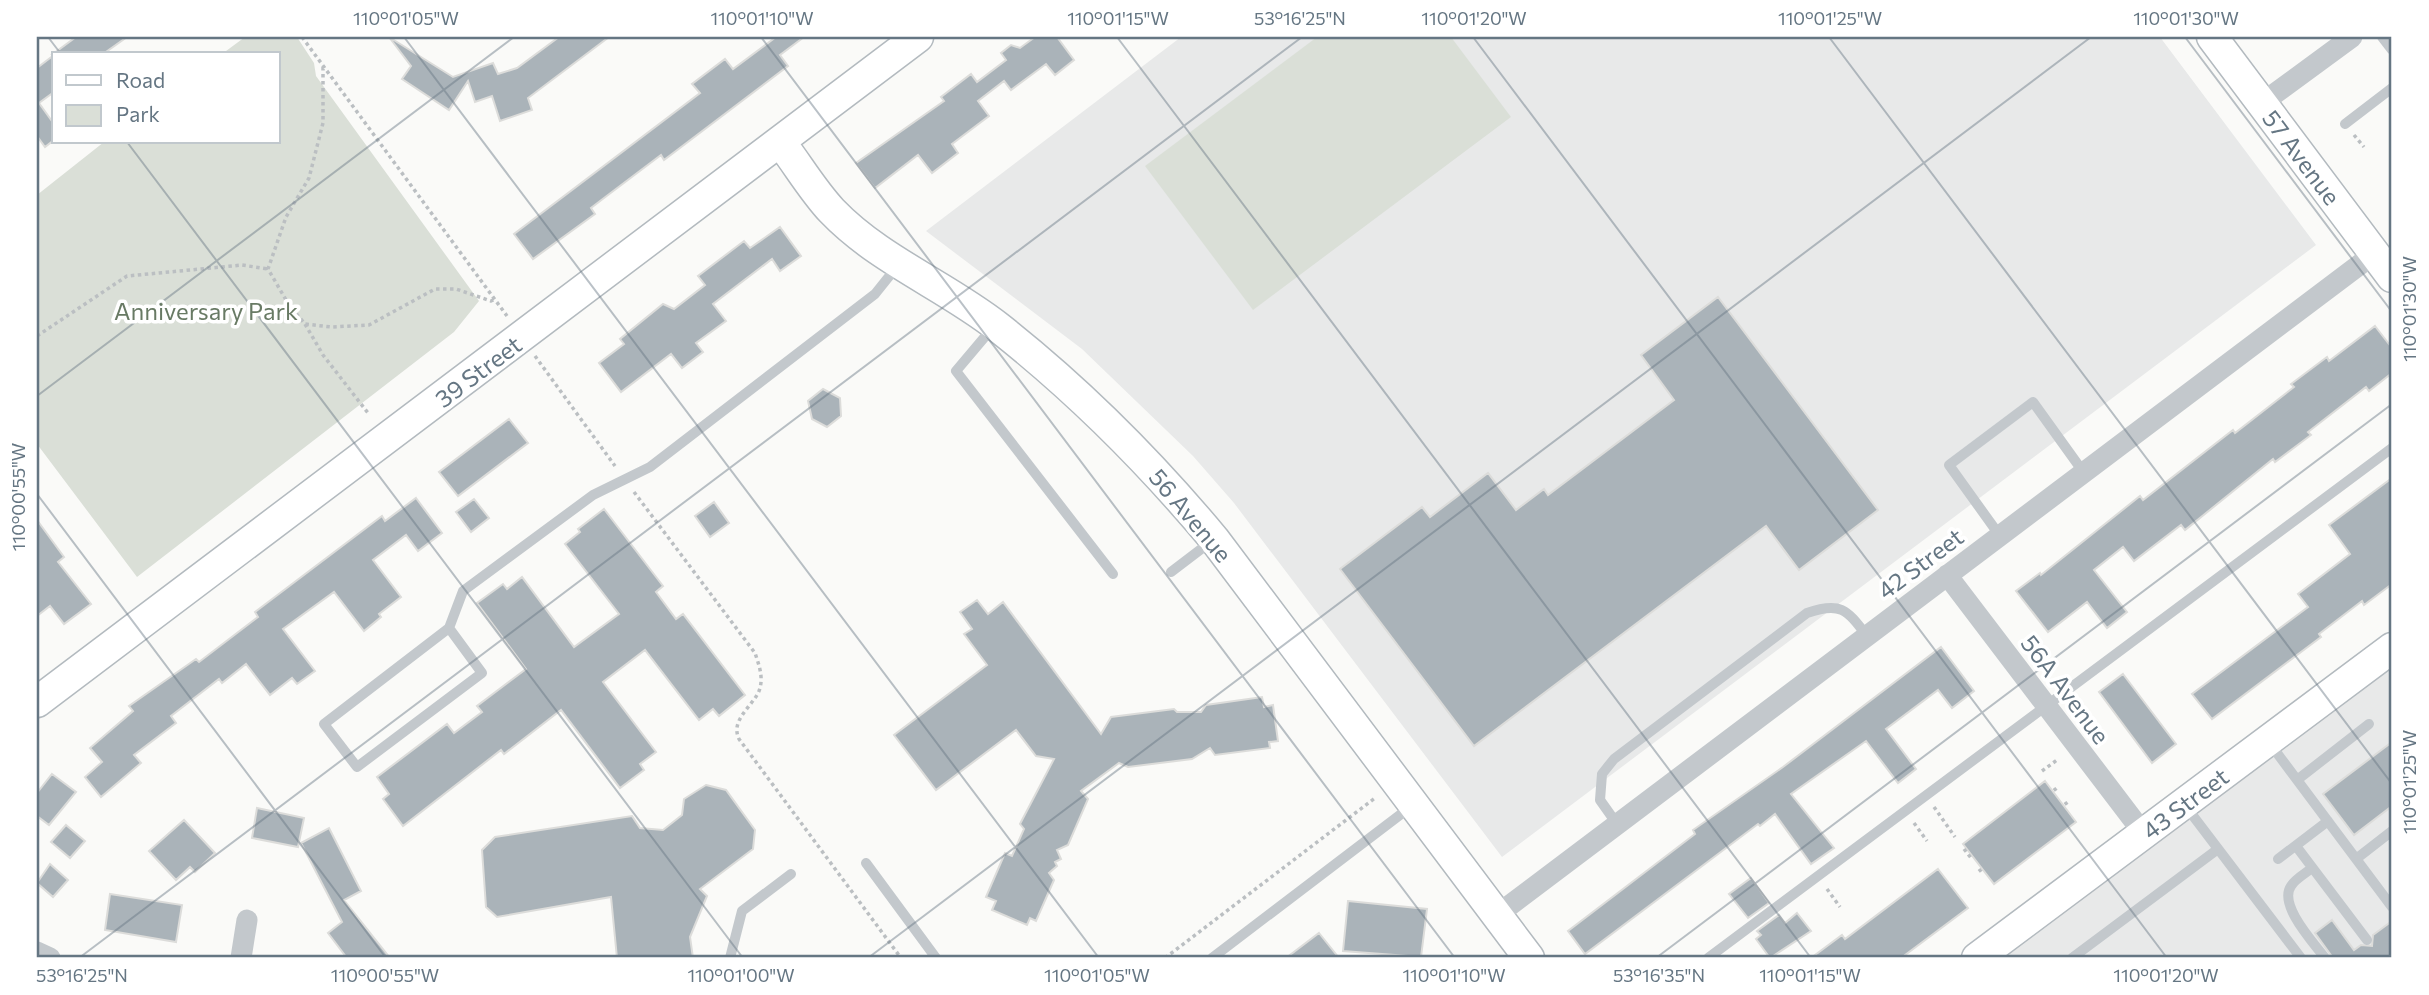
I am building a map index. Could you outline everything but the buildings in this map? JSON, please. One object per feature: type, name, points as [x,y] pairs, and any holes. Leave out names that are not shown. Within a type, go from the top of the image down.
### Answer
[{"type":"street","name":"39 Street","points":[[37,702],[780,144],[918,37]]},
{"type":"street","name":"57 Avenue","points":[[2212,37],[2383,265]]},
{"type":"street","points":[[2262,103],[2352,37]]},
{"type":"street","name":"56 Avenue","points":[[780,144],[832,211],[867,241],[995,325],[1110,425],[1165,480],[1214,539],[1529,958]]},
{"type":"street","name":"42 Street","points":[[1497,915],[2084,473],[2383,265]]},
{"type":"street","name":"56A Avenue","points":[[1947,575],[2144,834]]},
{"type":"street","name":"43 Street","points":[[1977,958],[2392,648]]},
{"type":"street","points":[[242,958],[247,920]]},
{"type":"street","points":[[37,952],[50,958]]},
{"type":"lane","points":[[2382,37],[2392,50]]},
{"type":"lane","points":[[2345,124],[2392,88]]},
{"type":"lane","points":[[449,628],[482,673],[357,767],[324,724],[449,628],[463,591],[593,495],[650,467],[875,294],[900,262]]},
{"type":"lane","points":[[995,325],[956,371],[1113,574]]},
{"type":"lane","points":[[2000,536],[1949,465],[2033,402],[2084,473]]},
{"type":"lane","points":[[1708,958],[2392,448]]},
{"type":"lane","points":[[1171,572],[1214,539]]},
{"type":"lane","points":[[1617,824],[1600,800],[1602,774],[1629,747],[1807,613],[1823,607],[1840,607],[1850,614],[1867,636]]},
{"type":"lane","points":[[2297,780],[2369,724]]},
{"type":"lane","points":[[2268,741],[2392,907]]},
{"type":"lane","points":[[2184,804],[2301,958]]},
{"type":"lane","points":[[1212,958],[1414,805]]},
{"type":"lane","points":[[2278,859],[2328,821]]},
{"type":"lane","points":[[2356,859],[2392,831]]},
{"type":"lane","points":[[2296,846],[2367,940]]},
{"type":"lane","points":[[2072,958],[2218,849]]},
{"type":"lane","points":[[866,863],[936,958]]},
{"type":"lane","points":[[2312,868],[2292,884],[2288,893],[2290,904],[2325,958]]},
{"type":"lane","points":[[730,958],[742,911],[791,874]]},
{"type":"path","points":[[302,37],[503,311]]},
{"type":"path","points":[[323,65],[323,123],[309,178],[286,217],[268,269],[323,355],[368,413]]},
{"type":"path","points":[[37,336],[127,276],[242,265],[268,269]]},
{"type":"path","points":[[305,324],[331,327],[369,325],[435,289],[456,289],[491,301],[495,299]]},
{"type":"path","points":[[534,354],[617,469]]},
{"type":"path","points":[[633,492],[755,653],[761,681],[759,690],[737,726],[739,739],[901,958]]},
{"type":"path","points":[[2042,771],[2057,760]]},
{"type":"path","points":[[2054,788],[2058,793]]},
{"type":"path","points":[[1925,794],[1955,836]]},
{"type":"path","points":[[1165,958],[1375,798]]},
{"type":"path","points":[[1904,810],[1927,841]]},
{"type":"path","points":[[1964,849],[1971,858]]},
{"type":"path","points":[[1979,869],[1983,874]]},
{"type":"path","points":[[1816,876],[1840,907]]},
{"type":"shaded area","points":[[1181,37],[2160,37],[2316,245],[1502,857],[1234,503],[1193,456],[1082,349],[926,231]]},
{"type":"shaded area","points":[[2392,662],[2392,958],[1999,958]]},
{"type":"green space","name":"Anniversary Park","points":[[245,37],[297,37],[314,63],[316,76],[479,301],[454,332],[137,577],[37,444],[37,195],[101,144],[280,144],[280,52],[225,52]]},
{"type":"green space","points":[[1317,37],[1451,37],[1511,117],[1253,310],[1145,166]]}]
